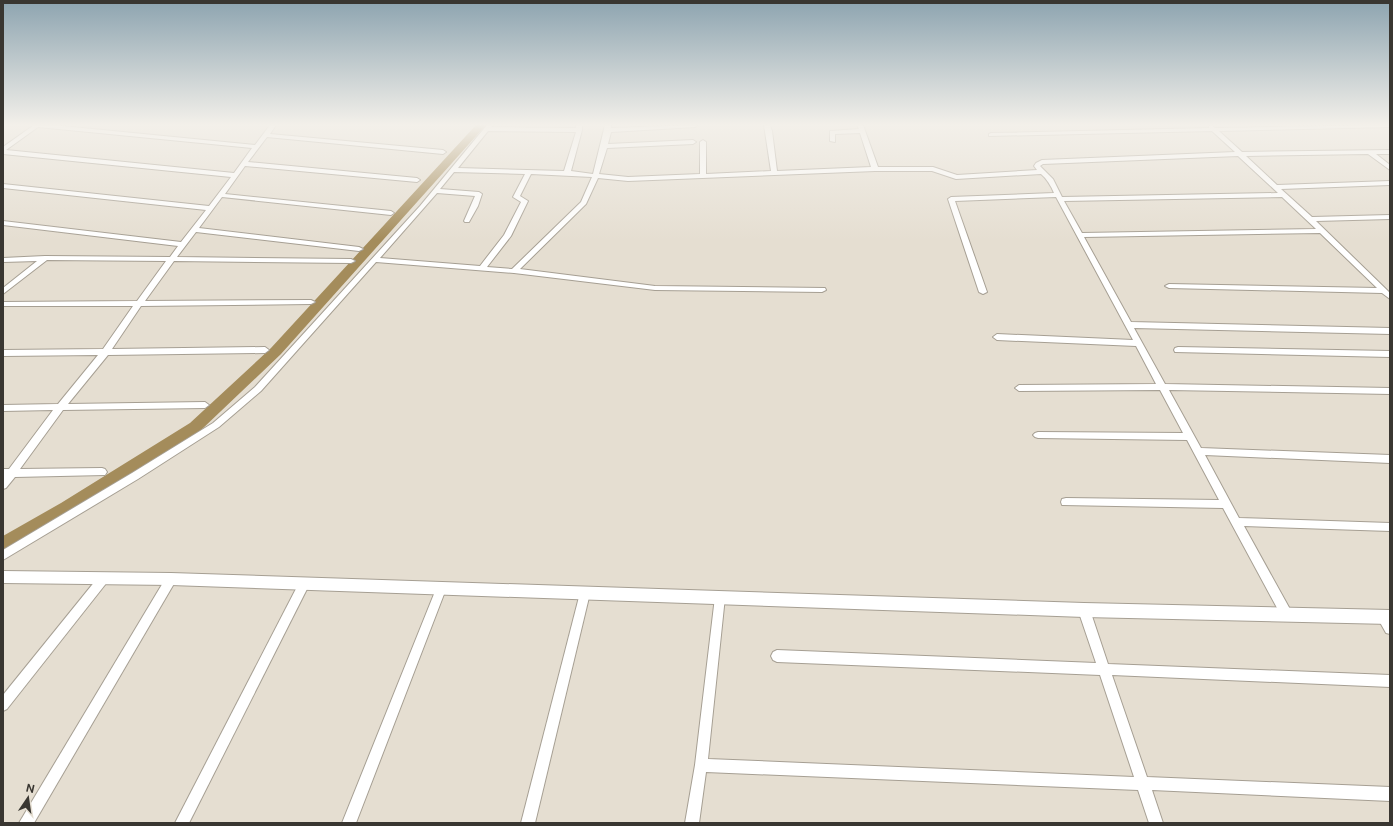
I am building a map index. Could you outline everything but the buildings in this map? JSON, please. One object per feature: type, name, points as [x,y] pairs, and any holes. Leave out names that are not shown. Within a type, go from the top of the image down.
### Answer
[{"type":"street","points":[[124,164],[235,175]]},
{"type":"street","points":[[3,485],[7,473],[106,351],[139,303],[244,164],[417,180]]},
{"type":"street","points":[[3,555],[135,476],[216,425],[258,389],[375,260],[458,164]]},
{"type":"street","points":[[567,173],[569,164]]},
{"type":"street","points":[[514,271],[584,203],[598,164]]},
{"type":"street","points":[[703,164],[703,175]]},
{"type":"street","points":[[773,164],[774,173]]},
{"type":"street","points":[[873,164],[875,169]]},
{"type":"street","points":[[1039,164],[1037,166],[1049,177],[1287,615]]},
{"type":"street","points":[[1249,164],[1276,186],[1390,297]]},
{"type":"street","points":[[453,170],[567,173],[628,179],[875,169],[933,169],[956,177],[1042,172]]},
{"type":"street","points":[[482,268],[507,236],[525,201],[516,198],[529,172]]},
{"type":"street","points":[[1276,186],[1390,183]]},
{"type":"street","points":[[3,186],[210,208]]},
{"type":"street","points":[[435,191],[479,194],[475,206],[467,221]]},
{"type":"street","points":[[220,195],[391,213]]},
{"type":"street","points":[[983,292],[951,199],[1284,195]]},
{"type":"street","points":[[1310,219],[1390,217]]},
{"type":"street","points":[[3,223],[183,244]]},
{"type":"street","points":[[194,230],[359,249]]},
{"type":"street","points":[[1080,235],[1322,231]]},
{"type":"street","points":[[3,292],[44,258]]},
{"type":"street","points":[[3,260],[44,258],[173,258],[351,260]]},
{"type":"street","points":[[375,260],[514,271],[655,288],[822,290]]},
{"type":"street","points":[[1170,286],[1384,291]]},
{"type":"street","points":[[3,304],[311,302]]},
{"type":"street","points":[[1129,325],[1390,331]]},
{"type":"street","points":[[997,337],[1138,343]]},
{"type":"street","points":[[3,353],[265,350]]},
{"type":"street","points":[[1178,350],[1390,354]]},
{"type":"street","points":[[1019,388],[1390,391]]},
{"type":"street","points":[[3,408],[205,405]]},
{"type":"street","points":[[1038,435],[1190,437]]},
{"type":"street","points":[[1198,451],[1390,459]]},
{"type":"street","points":[[7,473],[102,472]]},
{"type":"street","points":[[1066,502],[1226,504]]},
{"type":"street","points":[[1236,522],[1390,527]]},
{"type":"street","points":[[3,577],[171,579],[1084,610],[1287,615],[1388,621]]},
{"type":"street","points":[[3,705],[104,578]]},
{"type":"street","points":[[26,823],[171,579]]},
{"type":"street","points":[[182,823],[304,584]]},
{"type":"street","points":[[349,823],[441,589]]},
{"type":"street","points":[[528,823],[585,593]]},
{"type":"street","points":[[692,823],[701,765],[720,597]]},
{"type":"street","points":[[1084,610],[1156,823]]},
{"type":"street","points":[[777,656],[1390,681]]},
{"type":"street","points":[[701,765],[1390,794]]},
{"type":"waterway","points":[[3,544],[67,507],[195,427],[276,351],[446,164]]}]
